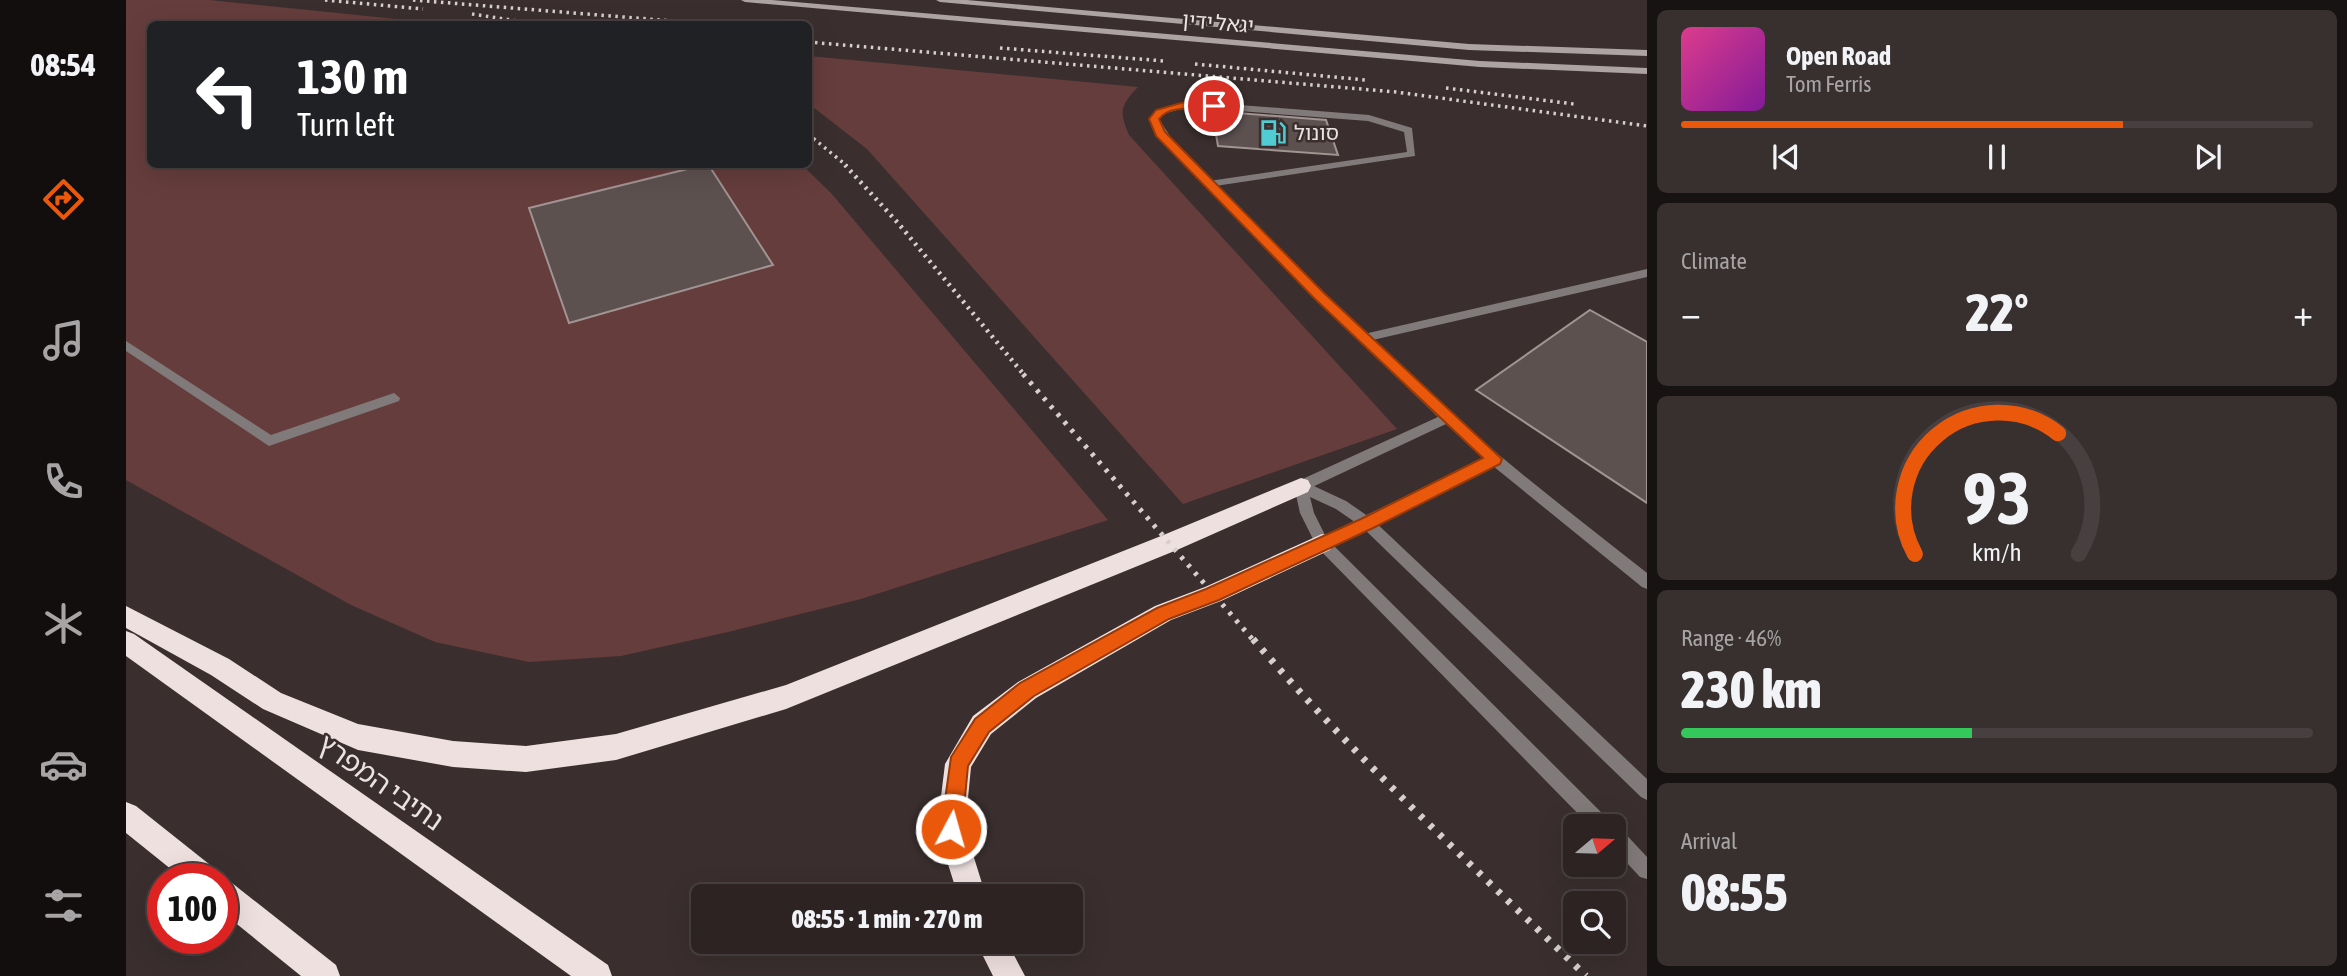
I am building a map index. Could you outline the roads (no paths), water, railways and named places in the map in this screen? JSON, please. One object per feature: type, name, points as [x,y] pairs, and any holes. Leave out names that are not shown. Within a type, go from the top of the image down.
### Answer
[{"type":"highway","points":[[126,616],[220,667],[272,701],[358,737],[453,754],[526,759],[616,747],[786,698],[1156,549],[1301,486]]},
{"type":"highway","points":[[968,884],[951,829],[958,764],[982,725],[1027,690],[1163,613],[1213,594],[1322,543]]},
{"type":"highway","name":"נתיבי המפרץ","points":[[126,642],[597,976]]},
{"type":"highway","points":[[126,816],[185,863]]},
{"type":"highway","points":[[238,906],[325,976]]},
{"type":"highway","points":[[998,954],[1010,976]]},
{"type":"main road","name":"יגאל ידין","points":[[745,0],[1466,62],[1647,71]]},
{"type":"main road","name":"יגאל ידין","points":[[940,0],[1469,47],[1647,53]]},
{"type":"street","points":[[1208,184],[1412,154],[1409,130],[1369,118],[1188,104],[1160,112],[1154,119],[1160,133],[1208,184],[1448,418],[1494,459],[1647,582]]},
{"type":"street","points":[[1364,338],[1647,273]]},
{"type":"street","points":[[126,345],[269,441],[394,398]]},
{"type":"street","points":[[1301,486],[1448,418]]},
{"type":"street","points":[[1322,543],[1494,459]]},
{"type":"street","points":[[1301,486],[1341,505],[1367,523],[1647,791]]},
{"type":"street","points":[[1301,486],[1307,513],[1322,543],[1591,814]]},
{"type":"street","points":[[1626,848],[1647,870]]},
{"type":"railway","points":[[325,0],[423,9]]},
{"type":"railway","points":[[413,0],[673,21]]},
{"type":"railway","points":[[472,14],[518,21]]},
{"type":"railway","points":[[812,42],[1396,92],[1647,126]]},
{"type":"railway","points":[[1000,48],[1164,61]]},
{"type":"railway","points":[[1195,64],[1366,80]]},
{"type":"railway","points":[[1446,88],[1574,104]]},
{"type":"railway","points":[[812,137],[847,166]]},
{"type":"railway","points":[[845,165],[898,223],[1025,376]]},
{"type":"railway","points":[[1023,374],[1254,641]]},
{"type":"railway","points":[[1253,639],[1374,769],[1586,976]]},
{"type":"place","name":"סונול","points":[[1273,133]]}]
